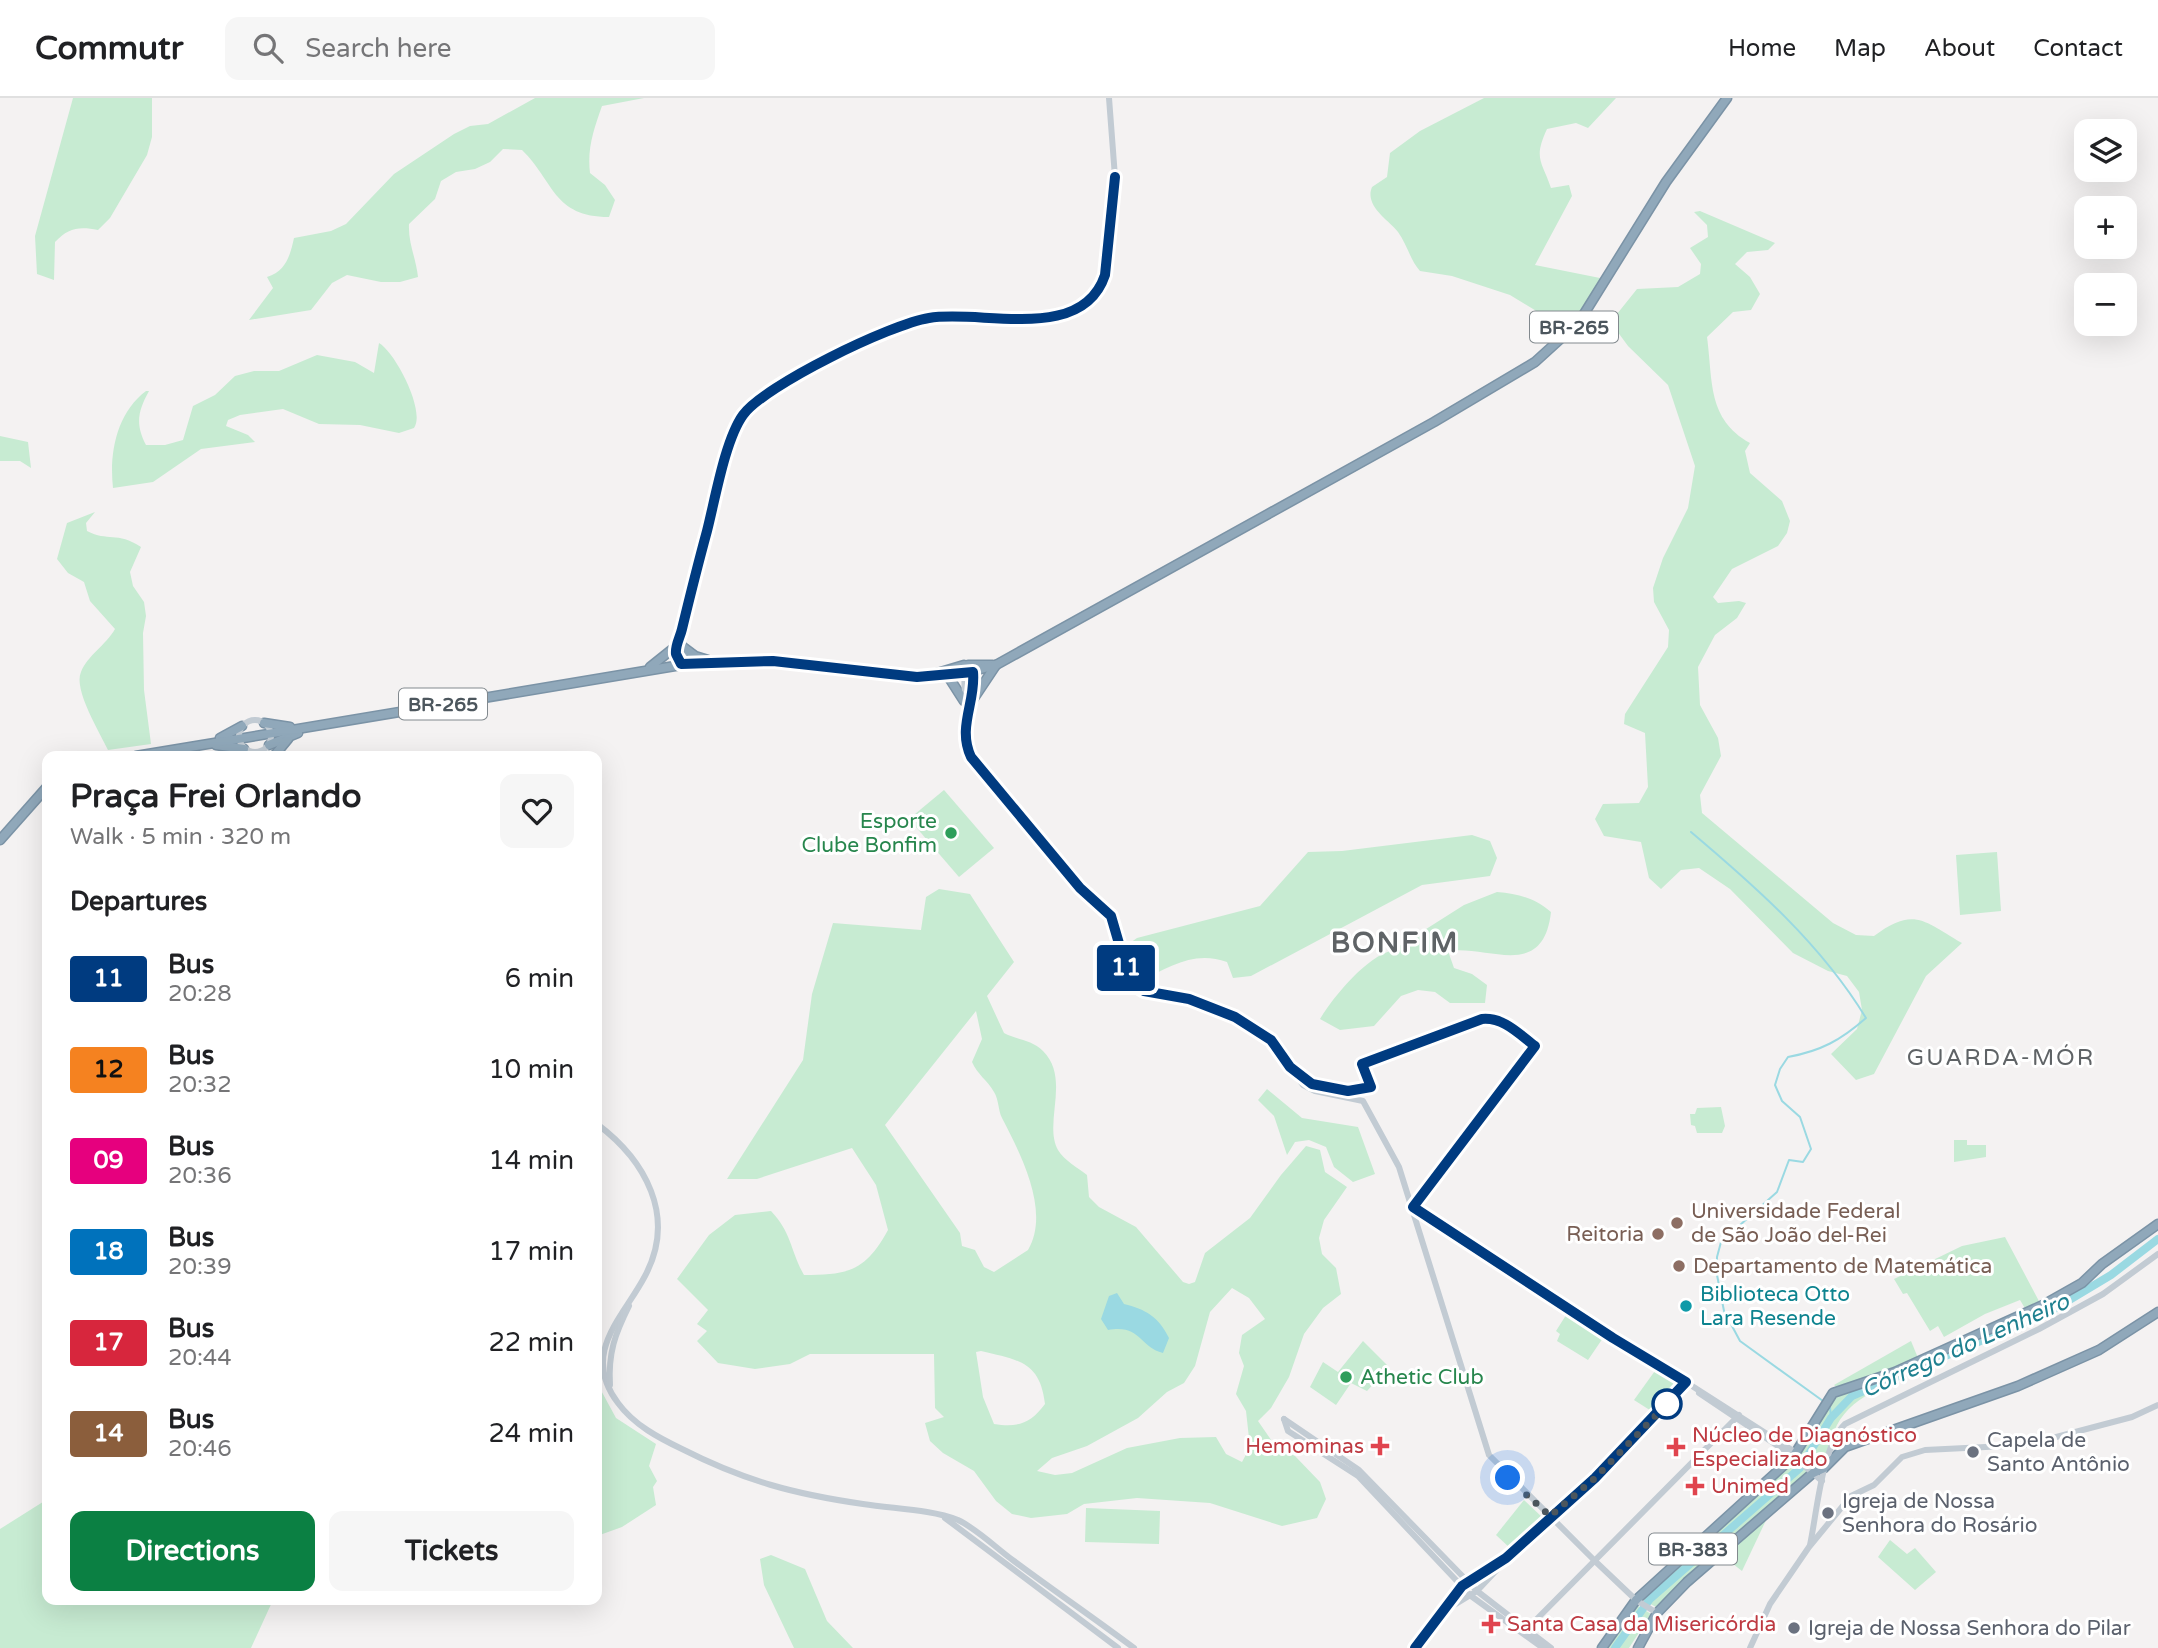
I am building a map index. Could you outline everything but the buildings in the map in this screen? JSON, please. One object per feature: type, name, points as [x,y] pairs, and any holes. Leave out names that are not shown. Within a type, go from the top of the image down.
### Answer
[{"type":"highway","name":"BR-265","points":[[163,751],[681,664],[773,661],[928,677],[948,676],[967,669],[996,665],[1434,422],[1535,362],[1579,322],[1666,183],[1727,98]]},
{"type":"highway","points":[[646,669],[662,661],[679,647],[695,656],[715,661]]},
{"type":"highway","points":[[948,676],[968,701],[996,665]]},
{"type":"highway","points":[[928,677],[967,669]]},
{"type":"highway","points":[[264,723],[314,727]]},
{"type":"highway","points":[[206,743],[242,726]]},
{"type":"highway","points":[[269,745],[314,727]]},
{"type":"highway","points":[[278,751],[293,734]]},
{"type":"highway","points":[[206,743],[239,751]]},
{"type":"highway","points":[[224,746],[230,751]]},
{"type":"highway","points":[[0,840],[42,793]]},
{"type":"highway","name":"BR-383","points":[[1602,1648],[1638,1601],[1797,1459],[1819,1413],[1831,1395],[1895,1372],[2043,1305],[2082,1283],[2102,1264],[2158,1224]]},
{"type":"highway","name":"BR-383","points":[[1638,1648],[1655,1612],[1845,1447],[2018,1387],[2084,1358],[2158,1312]]},
{"type":"main road","points":[[681,664],[679,647],[682,632],[724,466],[741,417],[755,402],[779,386],[858,344],[910,322],[961,315],[1046,320],[1083,305],[1101,286],[1105,275],[1115,177],[1109,98]]},
{"type":"main road","points":[[967,669],[966,738],[977,766],[1080,888],[1111,916],[1134,985],[1144,991],[1189,999],[1235,1017],[1271,1040],[1298,1081],[1309,1089],[1363,1101],[1399,1167],[1489,1455],[1595,1562],[1638,1601],[1655,1612]]},
{"type":"main road","points":[[244,751],[241,738],[242,726],[252,720],[264,723],[271,733],[269,751]]},
{"type":"main road","points":[[254,751],[269,745]]},
{"type":"main road","points":[[602,1128],[624,1146],[643,1169],[655,1202],[654,1256],[612,1339],[608,1358],[610,1390],[625,1412],[654,1434],[746,1480],[814,1497],[959,1521],[1134,1648]]},
{"type":"main road","points":[[1413,1207],[1613,1338],[1686,1382],[1797,1459],[1822,1481]]},
{"type":"main road","points":[[1809,1547],[1824,1468],[1834,1436],[1850,1420],[2039,1329],[2103,1294],[2158,1254]]},
{"type":"main road","points":[[1440,1613],[1474,1594],[1506,1558],[1595,1478],[1656,1417],[1686,1382]]},
{"type":"main road","points":[[1750,1648],[1770,1604],[1809,1547],[1851,1496],[1874,1485],[1902,1457],[1918,1451],[2026,1444],[2132,1417],[2158,1405]]},
{"type":"main road","points":[[1524,1632],[1738,1417]]},
{"type":"main road","points":[[1474,1594],[1468,1581],[1359,1470],[1284,1419],[1288,1431],[1359,1476],[1462,1586],[1543,1648]]},
{"type":"main road","points":[[944,1517],[1118,1648]]},
{"type":"main road","points":[[1415,1648],[1462,1586],[1506,1558]]},
{"type":"main road","points":[[1486,1580],[1490,1570]]},
{"type":"main road","points":[[1524,1632],[1551,1648]]},
{"type":"green space","points":[[73,98],[152,98],[152,137],[147,155],[110,218],[98,230],[74,229],[55,242],[54,280],[37,274],[35,236]]},
{"type":"green space","points":[[535,98],[644,98],[602,106],[594,131],[589,155],[590,173],[605,185],[615,200],[609,217],[576,211],[565,204],[522,150],[503,149],[490,162],[475,169],[456,172],[441,181],[435,199],[409,224],[418,277],[400,282],[381,282],[347,275],[332,283],[311,310],[249,320],[273,288],[267,277],[283,267],[294,238],[331,231],[346,224],[394,174],[454,134],[470,126],[488,124]]},
{"type":"green space","points":[[1484,98],[1616,98],[1588,128],[1576,123],[1547,129],[1540,147],[1540,160],[1551,188],[1569,185],[1572,196],[1535,265],[1600,278],[1592,300],[1566,329],[1510,295],[1452,276],[1420,271],[1398,232],[1371,200],[1372,187],[1387,177],[1390,153],[1420,131]]},
{"type":"green space","points":[[1700,211],[1775,243],[1768,250],[1747,252],[1735,264],[1750,277],[1760,294],[1751,310],[1733,312],[1707,337],[1712,384],[1719,411],[1736,433],[1750,443],[1745,451],[1750,473],[1782,501],[1790,521],[1787,533],[1778,546],[1732,569],[1713,597],[1718,603],[1746,603],[1737,618],[1715,635],[1698,667],[1700,705],[1718,738],[1721,756],[1700,795],[1702,813],[1833,923],[1856,935],[1874,936],[1899,921],[1909,919],[1928,923],[1962,943],[1926,976],[1874,1074],[1856,1080],[1831,1054],[1857,1029],[1862,1010],[1859,992],[1847,976],[1828,971],[1793,953],[1730,889],[1699,868],[1681,870],[1661,889],[1649,878],[1641,842],[1604,836],[1595,819],[1603,804],[1639,803],[1648,787],[1645,733],[1624,724],[1625,714],[1668,647],[1669,630],[1654,602],[1653,588],[1663,558],[1688,508],[1695,466],[1668,385],[1628,346],[1617,331],[1613,319],[1637,289],[1678,287],[1700,274],[1701,264],[1690,248],[1708,237],[1707,225],[1694,212]]},
{"type":"green space","points":[[379,343],[393,358],[407,382],[416,409],[417,420],[414,428],[399,433],[360,425],[319,424],[283,409],[240,415],[228,420],[226,426],[248,435],[255,442],[201,449],[153,482],[113,488],[112,461],[117,434],[128,410],[146,391],[149,391],[139,418],[140,431],[146,445],[165,445],[183,440],[193,406],[215,395],[235,376],[254,371],[279,371],[317,355],[355,362],[374,373]]},
{"type":"green space","points":[[0,436],[28,442],[31,468],[20,461],[0,461]]},
{"type":"green space","points":[[95,512],[86,523],[87,531],[125,539],[141,547],[130,572],[133,586],[144,602],[146,616],[143,633],[144,690],[151,744],[108,750],[81,689],[81,672],[84,666],[115,629],[90,601],[84,582],[68,573],[57,559],[67,523]]},
{"type":"green space","name":"Esporte Clube Bonfim","points":[[944,790],[994,848],[959,877],[909,819]]},
{"type":"green space","points":[[1472,835],[1490,841],[1497,858],[1490,876],[1422,885],[1251,976],[1233,978],[1227,962],[1204,958],[1182,962],[1140,981],[1132,973],[1120,950],[1137,938],[1260,906],[1308,852],[1342,851]]},
{"type":"green space","points":[[1997,852],[2001,911],[1960,915],[1956,855]]},
{"type":"green space","points":[[939,889],[970,894],[1014,962],[987,996],[1004,1033],[1039,1047],[1051,1062],[1056,1088],[1053,1127],[1058,1150],[1087,1175],[1089,1197],[1099,1207],[1136,1227],[1183,1282],[1195,1282],[1205,1253],[1250,1218],[1306,1146],[1320,1150],[1325,1172],[1347,1187],[1324,1220],[1319,1238],[1322,1254],[1336,1268],[1341,1294],[1323,1308],[1304,1334],[1289,1377],[1271,1408],[1258,1421],[1276,1447],[1295,1456],[1320,1482],[1326,1499],[1317,1518],[1282,1526],[1210,1503],[1137,1498],[1084,1504],[1067,1514],[1031,1518],[1012,1514],[996,1501],[974,1471],[943,1453],[930,1441],[925,1423],[944,1417],[935,1408],[934,1354],[810,1354],[790,1364],[755,1369],[718,1363],[697,1341],[707,1331],[697,1324],[708,1310],[677,1279],[709,1235],[735,1215],[771,1211],[787,1234],[804,1275],[833,1274],[855,1268],[872,1254],[888,1230],[876,1185],[852,1148],[757,1179],[727,1179],[803,1060],[812,994],[833,923],[921,930],[926,897]],"holes":[[[976,1011],[982,1039],[972,1062],[996,1095],[1001,1115],[1024,1165],[1035,1200],[1034,1235],[1028,1250],[994,1272],[984,1267],[975,1250],[962,1246],[960,1233],[885,1125]],[[1232,1288],[1249,1298],[1265,1319],[1242,1335],[1239,1353],[1244,1366],[1236,1394],[1246,1411],[1250,1447],[1242,1462],[1226,1454],[1216,1437],[1180,1438],[1127,1448],[1072,1473],[1055,1475],[1037,1471],[1052,1458],[1087,1446],[1138,1418],[1167,1392],[1184,1383],[1195,1366],[1210,1312]],[[976,1352],[1006,1357],[1025,1365],[1038,1379],[1045,1404],[1023,1423],[994,1424],[983,1397]]]},
{"type":"green space","points":[[1497,892],[1526,898],[1551,912],[1546,933],[1537,946],[1526,953],[1512,955],[1448,951],[1454,968],[1472,974],[1487,985],[1485,1003],[1450,1003],[1435,992],[1418,990],[1401,996],[1374,1026],[1340,1030],[1320,1019],[1342,989],[1372,960],[1393,950],[1464,905]]},
{"type":"green space","points":[[1267,1089],[1302,1118],[1358,1127],[1375,1174],[1353,1182],[1334,1167],[1326,1147],[1309,1140],[1295,1142],[1287,1155],[1274,1116],[1258,1100]]},
{"type":"green space","points":[[1721,1107],[1725,1126],[1722,1133],[1697,1133],[1695,1126],[1691,1125],[1690,1114],[1695,1114],[1697,1108]]},
{"type":"green space","points":[[1954,1140],[1967,1140],[1967,1145],[1986,1145],[1986,1157],[1954,1162]]},
{"type":"green space","points":[[2005,1237],[2040,1303],[2026,1310],[2020,1300],[1985,1314],[1944,1337],[1938,1326],[1930,1331],[1907,1293],[1903,1294],[1894,1279],[1962,1246]]},
{"type":"green space","points":[[1568,1312],[1605,1335],[1588,1360],[1557,1341],[1560,1334],[1556,1331]]},
{"type":"green space","name":"Athetic Club","points":[[1363,1341],[1389,1367],[1367,1391],[1351,1383],[1336,1405],[1310,1387],[1323,1362],[1338,1372]]},
{"type":"green space","points":[[1911,1341],[1918,1358],[1839,1389],[1834,1385]]},
{"type":"green space","points":[[1924,1361],[1927,1370],[1876,1390],[1844,1414],[1826,1454],[1815,1468],[1798,1455],[1835,1398]]},
{"type":"green space","points":[[1657,1368],[1681,1384],[1656,1414],[1634,1400]]},
{"type":"green space","points":[[602,1392],[616,1418],[656,1444],[649,1466],[657,1481],[653,1487],[656,1505],[622,1527],[602,1534]]},
{"type":"green space","points":[[1794,1460],[1810,1473],[1656,1607],[1641,1599]]},
{"type":"green space","points":[[1524,1500],[1543,1518],[1511,1549],[1496,1535]]},
{"type":"green space","points":[[42,1503],[42,1605],[271,1605],[251,1648],[0,1648],[0,1529]]},
{"type":"green space","points":[[1086,1508],[1160,1511],[1159,1544],[1085,1542]]},
{"type":"green space","points":[[1768,1516],[1742,1571],[1723,1556]]},
{"type":"green space","points":[[1890,1540],[1907,1554],[1915,1548],[1936,1572],[1915,1590],[1878,1557]]},
{"type":"green space","points":[[771,1555],[805,1569],[827,1621],[853,1648],[794,1648],[764,1585],[760,1559]]},
{"type":"green space","points":[[1635,1604],[1651,1614],[1629,1648],[1605,1648]]},
{"type":"water","points":[[1117,1293],[1124,1304],[1145,1311],[1161,1325],[1169,1338],[1163,1353],[1127,1330],[1108,1330],[1101,1319],[1109,1296]]},
{"type":"waterway","points":[[1691,832],[1763,896],[1808,941],[1829,965],[1866,1018],[1830,1044],[1788,1057],[1780,1069],[1775,1085],[1782,1101],[1800,1117],[1811,1149],[1803,1162],[1789,1160],[1777,1192],[1721,1242],[1717,1257],[1717,1275],[1724,1311],[1740,1341],[1823,1401]]},
{"type":"waterway","name":"Córrego do Lenheiro","points":[[1615,1648],[1650,1599],[1800,1468],[1831,1418],[1852,1396],[2051,1311],[2111,1275],[2158,1239]]},
{"type":"waterway","points":[[1830,1407],[1831,1418]]},
{"type":"bus line","name":"11","points":[[1115,177],[1105,275],[1094,296],[1083,305],[1046,320],[961,315],[910,322],[858,344],[779,386],[748,409],[737,426],[724,466],[682,632],[675,647],[677,659],[681,664],[740,660],[802,663],[917,677],[973,672],[972,701],[966,713],[965,729],[971,757],[1080,888],[1111,916],[1117,926],[1127,971],[1134,985],[1144,991],[1189,999],[1244,1022],[1271,1040],[1290,1067],[1312,1084],[1348,1091],[1371,1087],[1362,1064],[1416,1045],[1472,1020],[1494,1017],[1535,1046],[1413,1207],[1549,1293],[1613,1338],[1686,1382],[1628,1447],[1595,1478],[1506,1558],[1462,1586],[1415,1648]]},
{"type":"place","name":"Esporte Clube Bonfim","points":[[951,833]]},
{"type":"place","name":"Universidade Federal de São João del-Rei","points":[[1677,1223]]},
{"type":"place","name":"Reitoria","points":[[1658,1234]]},
{"type":"place","name":"Departamento de Matemática","points":[[1679,1266]]},
{"type":"place","name":"Biblioteca Otto Lara Resende","points":[[1686,1306]]},
{"type":"place","name":"Athetic Club","points":[[1346,1377]]},
{"type":"place","name":"Hemominas","points":[[1380,1446]]},
{"type":"place","name":"Núcleo de Diagnóstico Especializado","points":[[1676,1447]]},
{"type":"place","name":"Capela de Santo Antônio","points":[[1973,1452]]},
{"type":"place","name":"Unimed","points":[[1695,1486]]},
{"type":"place","name":"Igreja de Nossa Senhora do Rosário","points":[[1828,1513]]},
{"type":"place","name":"Santa Casa da Misericórdia","points":[[1491,1624]]},
{"type":"place","name":"Igreja de Nossa Senhora do Pilar","points":[[1794,1628]]},
{"type":"district","name":"BONFIM","points":[[1395,942]]},
{"type":"district","name":"GUARDA-MÓR","points":[[2001,1057]]},
{"type":"route","points":[[1508,1478],[1550,1516],[1628,1447],[1667,1404]]}]
